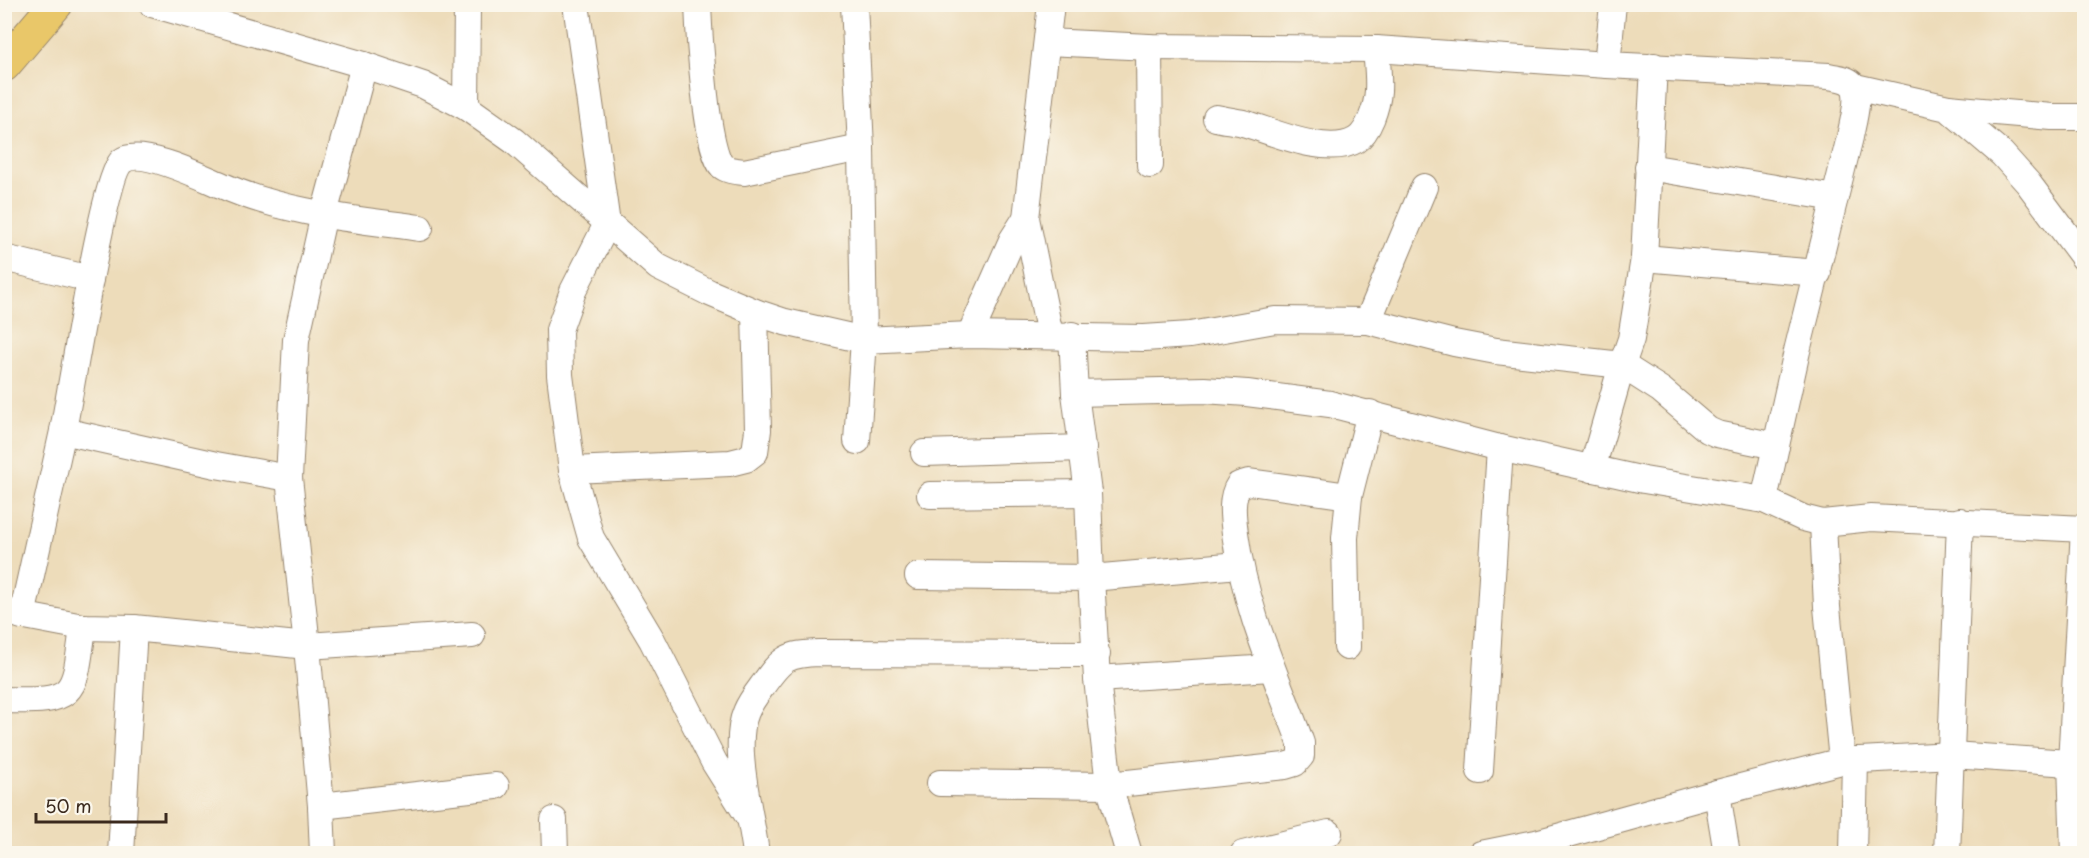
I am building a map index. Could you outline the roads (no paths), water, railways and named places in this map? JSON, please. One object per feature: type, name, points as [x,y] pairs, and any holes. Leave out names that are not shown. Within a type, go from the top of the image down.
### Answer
[{"type":"main road","points":[[4,65],[56,4]]},
{"type":"street","points":[[152,4],[364,65],[423,85],[466,106],[514,141],[658,267],[710,293],[785,322],[864,340],[970,335],[1144,338],[1178,336],[1275,320],[1368,321],[1496,351],[1622,366],[1661,390],[1708,430],[1717,434],[1776,446]]},
{"type":"street","points":[[466,106],[467,4]]},
{"type":"street","points":[[576,4],[607,224],[573,291],[559,330],[560,375],[572,470],[591,538],[652,640],[714,762],[750,819]]},
{"type":"street","points":[[698,4],[707,108],[715,156],[722,166],[727,170],[744,172],[861,148]]},
{"type":"street","points":[[854,4],[861,148],[864,340],[857,441]]},
{"type":"street","points":[[1052,4],[1026,218],[1061,335],[1075,393],[1088,493],[1097,666],[1110,785],[1129,854]]},
{"type":"street","points":[[1606,65],[1613,4]]},
{"type":"street","points":[[1047,42],[1149,47],[1376,49],[1606,65],[1829,76],[1850,82],[1855,87],[1948,108],[2052,117],[2085,117]]},
{"type":"street","points":[[1149,47],[1150,165]]},
{"type":"street","points":[[1216,118],[1242,123],[1277,136],[1309,144],[1353,142],[1361,136],[1376,104],[1378,89],[1376,49]]},
{"type":"street","points":[[323,854],[307,646],[289,478],[296,340],[324,214],[364,65]]},
{"type":"street","points":[[1592,469],[1631,339],[1644,258],[1654,66]]},
{"type":"street","points":[[1764,500],[1797,351],[1852,128],[1857,101],[1855,87]]},
{"type":"street","points":[[1948,108],[2002,154],[2028,183],[2085,258]]},
{"type":"street","points":[[420,228],[324,214],[247,195],[172,165],[131,158],[122,161],[110,188],[90,279],[63,431],[13,614],[83,627],[134,628],[307,646],[472,635]]},
{"type":"street","points":[[1648,167],[1835,198]]},
{"type":"street","points":[[1368,321],[1424,187]]},
{"type":"street","points":[[970,335],[1012,240],[1026,218]]},
{"type":"street","points":[[4,258],[90,279]]},
{"type":"street","points":[[1644,258],[1818,273]]},
{"type":"street","points":[[572,470],[730,463],[746,459],[755,452],[758,430],[756,312]]},
{"type":"street","points":[[1075,393],[1204,390],[1330,404],[1592,469],[1764,500],[1803,518],[1823,523],[1871,518],[2084,529],[2074,854]]},
{"type":"street","points":[[1347,647],[1346,538],[1349,496],[1370,413]]},
{"type":"street","points":[[63,431],[216,465],[289,478]]},
{"type":"street","points":[[924,453],[1083,448]]},
{"type":"street","points":[[1480,771],[1500,448]]},
{"type":"street","points":[[940,783],[1110,785],[1295,763],[1301,756],[1301,743],[1271,668],[1245,591],[1239,565],[1233,518],[1234,492],[1239,484],[1257,483],[1349,496]]},
{"type":"street","points":[[930,495],[1088,493]]},
{"type":"street","points":[[1947,854],[1960,521]]},
{"type":"street","points":[[1823,523],[1827,608],[1849,761],[1853,854]]},
{"type":"street","points":[[918,576],[1091,578],[1239,565]]},
{"type":"street","points":[[4,700],[42,701],[59,698],[66,693],[74,681],[83,627]]},
{"type":"street","points":[[121,854],[134,628]]},
{"type":"street","points":[[756,854],[741,747],[742,725],[746,712],[773,671],[785,659],[797,654],[819,653],[1097,666],[1271,668]]},
{"type":"street","points":[[1481,854],[1536,848],[1717,793],[1849,761],[1952,755],[2078,763]]},
{"type":"street","points":[[321,806],[496,786]]},
{"type":"street","points":[[1717,793],[1726,854]]},
{"type":"street","points":[[554,820],[555,854]]},
{"type":"street","points":[[1243,854],[1329,833]]}]
